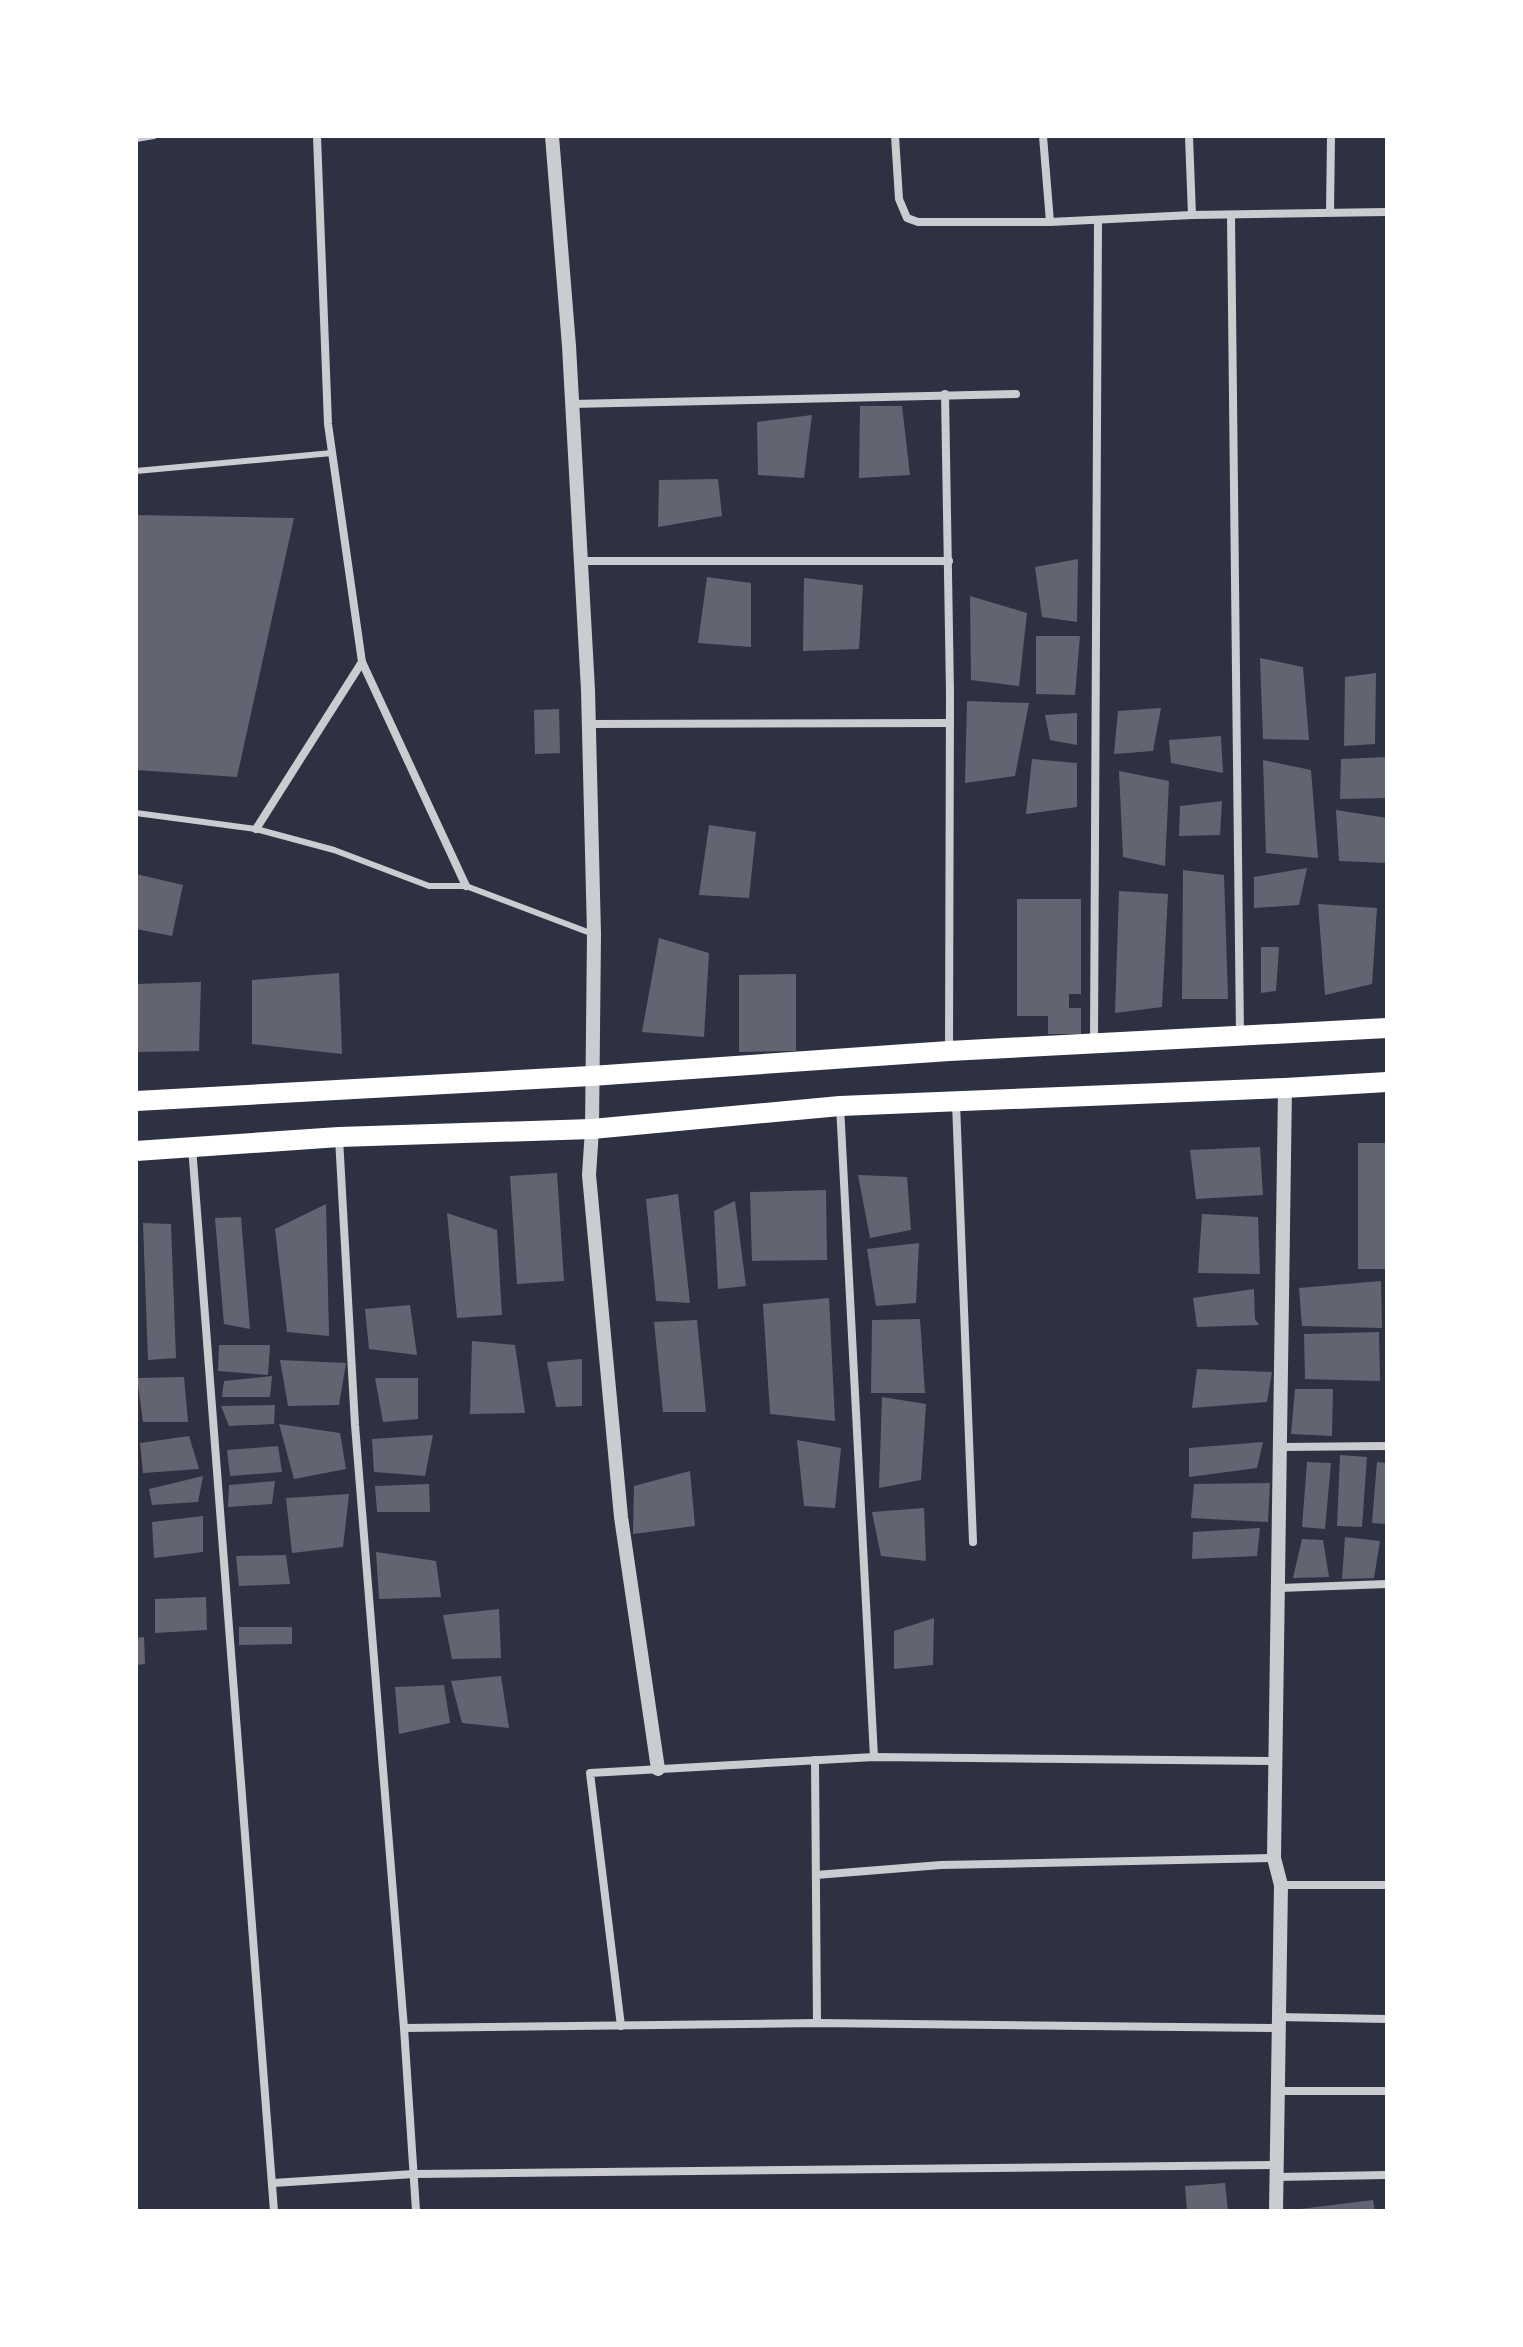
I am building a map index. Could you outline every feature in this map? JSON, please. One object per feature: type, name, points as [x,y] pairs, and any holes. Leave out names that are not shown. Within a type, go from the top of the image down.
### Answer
[{"type":"main road","points":[[136,1101],[591,1076],[949,1051],[1387,1028]]},
{"type":"main road","points":[[136,1151],[339,1137],[592,1129],[840,1106],[1387,1082]]},
{"type":"street","points":[[317,136],[328,424],[362,662],[466,886]]},
{"type":"street","points":[[552,136],[572,404],[589,724],[594,934],[589,1175],[621,1517],[658,1769]]},
{"type":"street","points":[[895,136],[899,199],[907,218],[918,222],[1050,222],[1192,215],[1387,212]]},
{"type":"street","points":[[1043,136],[1050,222]]},
{"type":"street","points":[[1189,136],[1192,215]]},
{"type":"street","points":[[1330,212],[1331,136]]},
{"type":"street","points":[[1231,216],[1240,1037]]},
{"type":"street","points":[[1094,1043],[1098,220]]},
{"type":"street","points":[[945,394],[950,723],[949,1051]]},
{"type":"street","points":[[572,404],[1016,394]]},
{"type":"street","points":[[581,561],[949,561]]},
{"type":"street","points":[[256,829],[362,662]]},
{"type":"street","points":[[589,724],[950,723]]},
{"type":"street","points":[[1276,2211],[1281,1885],[1274,1858],[1285,1088]]},
{"type":"street","points":[[956,1100],[973,1542]]},
{"type":"street","points":[[840,1106],[874,1757]]},
{"type":"street","points":[[339,1137],[355,1425],[416,2211]]},
{"type":"street","points":[[192,1147],[274,2211]]},
{"type":"street","points":[[1282,1447],[1387,1446]]},
{"type":"street","points":[[1280,1588],[1387,1584]]},
{"type":"street","points":[[621,2026],[590,1773],[874,1757],[1277,1761]]},
{"type":"street","points":[[815,1760],[817,2023]]},
{"type":"street","points":[[816,1875],[941,1865],[1274,1858]]},
{"type":"street","points":[[1281,1885],[1387,1885]]},
{"type":"street","points":[[404,2028],[817,2023],[1278,2023],[1387,2019]]},
{"type":"street","points":[[1277,2091],[1387,2091]]},
{"type":"street","points":[[273,2183],[414,2174],[1275,2171],[1387,2175]]},
{"type":"lane","points":[[136,139],[154,136]]},
{"type":"lane","points":[[136,471],[332,453]]},
{"type":"lane","points":[[136,813],[256,829],[334,850],[429,886],[466,886],[594,934]]},
{"type":"building","points":[[860,406],[902,406],[910,475],[859,478]]},
{"type":"building","points":[[812,415],[804,478],[758,475],[757,422]]},
{"type":"building","points":[[718,479],[722,516],[658,527],[659,480]]},
{"type":"building","points":[[136,515],[294,518],[237,777],[136,770]]},
{"type":"building","points":[[1078,559],[1077,622],[1042,617],[1035,567]]},
{"type":"building","points":[[707,577],[751,583],[751,647],[698,643]]},
{"type":"building","points":[[804,578],[863,585],[859,649],[803,651]]},
{"type":"building","points":[[970,596],[1027,613],[1019,686],[971,680]]},
{"type":"building","points":[[1036,636],[1080,636],[1075,695],[1036,694]]},
{"type":"building","points":[[1260,658],[1303,667],[1309,740],[1263,739]]},
{"type":"building","points":[[1376,673],[1375,744],[1344,746],[1345,677]]},
{"type":"building","points":[[967,701],[1029,703],[1015,776],[965,783]]},
{"type":"building","points":[[1161,708],[1153,751],[1114,754],[1118,711]]},
{"type":"building","points":[[559,709],[560,753],[535,754],[534,710]]},
{"type":"building","points":[[1077,713],[1077,745],[1050,740],[1045,715]]},
{"type":"building","points":[[1221,736],[1223,773],[1171,763],[1169,740]]},
{"type":"building","points":[[1387,757],[1387,798],[1340,799],[1341,759]]},
{"type":"building","points":[[1032,759],[1077,763],[1077,807],[1026,814]]},
{"type":"building","points":[[1263,760],[1311,770],[1318,858],[1266,853]]},
{"type":"building","points":[[1119,771],[1169,781],[1165,866],[1123,857]]},
{"type":"building","points":[[1222,801],[1220,835],[1179,836],[1180,806]]},
{"type":"building","points":[[1336,810],[1387,818],[1387,863],[1339,861]]},
{"type":"building","points":[[709,825],[756,832],[749,898],[699,895]]},
{"type":"building","points":[[1307,868],[1299,905],[1254,908],[1254,877]]},
{"type":"building","points":[[1183,870],[1224,875],[1228,999],[1182,999]]},
{"type":"building","points":[[136,874],[183,885],[172,936],[136,929]]},
{"type":"building","points":[[1119,891],[1168,894],[1162,1007],[1115,1013]]},
{"type":"building","points":[[1017,899],[1081,899],[1081,994],[1069,994],[1069,1008],[1081,1008],[1081,1034],[1048,1034],[1048,1016],[1017,1016]]},
{"type":"building","points":[[1318,904],[1377,908],[1372,984],[1325,995]]},
{"type":"building","points":[[659,938],[709,953],[704,1037],[642,1032]]},
{"type":"building","points":[[1261,947],[1279,947],[1276,991],[1261,993]]},
{"type":"building","points":[[339,973],[342,1054],[252,1044],[252,980]]},
{"type":"building","points":[[796,974],[796,1051],[739,1052],[739,975]]},
{"type":"building","points":[[201,982],[199,1051],[136,1052],[136,984]]},
{"type":"building","points":[[1358,1143],[1387,1143],[1387,1269],[1358,1269]]},
{"type":"building","points":[[1260,1147],[1263,1195],[1196,1199],[1190,1150]]},
{"type":"building","points":[[557,1173],[564,1281],[517,1284],[510,1176]]},
{"type":"building","points":[[858,1175],[907,1177],[911,1230],[870,1238]]},
{"type":"building","points":[[826,1190],[827,1260],[752,1261],[750,1192]]},
{"type":"building","points":[[678,1194],[690,1303],[656,1301],[646,1199]]},
{"type":"building","points":[[735,1201],[746,1286],[718,1289],[714,1211]]},
{"type":"building","points":[[326,1204],[329,1336],[287,1332],[275,1229]]},
{"type":"building","points":[[447,1213],[497,1230],[502,1315],[457,1318]]},
{"type":"building","points":[[1202,1214],[1258,1217],[1260,1274],[1198,1273]]},
{"type":"building","points":[[241,1217],[250,1329],[224,1324],[215,1218]]},
{"type":"building","points":[[143,1223],[171,1224],[176,1358],[148,1360]]},
{"type":"building","points":[[919,1243],[916,1303],[876,1306],[867,1249]]},
{"type":"building","points":[[1381,1281],[1382,1328],[1302,1326],[1299,1288]]},
{"type":"building","points":[[1254,1289],[1255,1319],[1259,1325],[1197,1327],[1193,1298]]},
{"type":"building","points":[[829,1298],[835,1421],[770,1414],[763,1304]]},
{"type":"building","points":[[410,1305],[417,1355],[369,1349],[365,1309]]},
{"type":"building","points":[[920,1319],[925,1393],[871,1393],[872,1320]]},
{"type":"building","points":[[697,1320],[706,1412],[663,1412],[654,1322]]},
{"type":"building","points":[[1379,1332],[1380,1381],[1305,1379],[1304,1334]]},
{"type":"building","points":[[472,1341],[515,1345],[525,1413],[470,1414]]},
{"type":"building","points":[[219,1345],[270,1345],[268,1375],[218,1371]]},
{"type":"building","points":[[582,1359],[582,1406],[556,1407],[547,1362]]},
{"type":"building","points":[[280,1360],[346,1363],[339,1405],[288,1406]]},
{"type":"building","points":[[1197,1369],[1272,1372],[1267,1402],[1192,1408]]},
{"type":"building","points":[[272,1376],[270,1397],[222,1397],[224,1381]]},
{"type":"building","points":[[184,1377],[188,1422],[143,1422],[137,1378]]},
{"type":"building","points":[[375,1378],[418,1378],[418,1419],[383,1422]]},
{"type":"building","points":[[1295,1389],[1333,1389],[1332,1436],[1291,1434]]},
{"type":"building","points":[[882,1397],[926,1404],[921,1480],[879,1488]]},
{"type":"building","points":[[275,1405],[274,1424],[229,1426],[221,1406]]},
{"type":"building","points":[[279,1424],[340,1433],[346,1469],[294,1479]]},
{"type":"building","points":[[433,1435],[425,1476],[374,1472],[372,1439]]},
{"type":"building","points":[[189,1436],[199,1469],[143,1473],[140,1443]]},
{"type":"building","points":[[797,1440],[841,1448],[835,1508],[804,1506]]},
{"type":"building","points":[[1263,1442],[1257,1468],[1189,1477],[1189,1448]]},
{"type":"building","points":[[278,1446],[282,1472],[230,1476],[227,1450]]},
{"type":"building","points":[[1340,1455],[1367,1457],[1362,1527],[1337,1526]]},
{"type":"building","points":[[1307,1462],[1331,1463],[1325,1529],[1302,1527]]},
{"type":"building","points":[[1377,1462],[1387,1463],[1387,1524],[1372,1523]]},
{"type":"building","points":[[690,1471],[695,1526],[633,1534],[634,1486]]},
{"type":"building","points":[[203,1476],[198,1502],[152,1505],[149,1489]]},
{"type":"building","points":[[275,1481],[272,1504],[228,1507],[229,1485]]},
{"type":"building","points":[[1270,1483],[1268,1522],[1191,1518],[1194,1484]]},
{"type":"building","points":[[429,1484],[430,1512],[377,1512],[375,1486]]},
{"type":"building","points":[[349,1494],[343,1547],[292,1553],[286,1498]]},
{"type":"building","points":[[924,1508],[926,1561],[881,1556],[872,1512]]},
{"type":"building","points":[[203,1516],[203,1552],[154,1558],[152,1522]]},
{"type":"building","points":[[1260,1528],[1257,1556],[1192,1559],[1193,1532]]},
{"type":"building","points":[[1345,1537],[1380,1541],[1374,1578],[1342,1579]]},
{"type":"building","points":[[1302,1539],[1323,1540],[1329,1577],[1293,1578]]},
{"type":"building","points":[[376,1552],[436,1561],[441,1597],[379,1599]]},
{"type":"building","points":[[286,1555],[290,1584],[239,1586],[236,1556]]},
{"type":"building","points":[[206,1597],[207,1630],[155,1633],[155,1599]]},
{"type":"building","points":[[499,1609],[501,1658],[452,1659],[443,1615]]},
{"type":"building","points":[[934,1618],[933,1665],[894,1669],[894,1631]]},
{"type":"building","points":[[239,1627],[292,1627],[292,1644],[239,1645]]},
{"type":"building","points":[[144,1637],[145,1664],[136,1665],[136,1638]]},
{"type":"building","points":[[501,1676],[509,1728],[462,1723],[451,1681]]},
{"type":"building","points":[[444,1685],[450,1723],[399,1734],[395,1687]]},
{"type":"building","points":[[1225,2183],[1228,2211],[1187,2211],[1185,2186]]},
{"type":"building","points":[[1373,2200],[1375,2211],[1300,2209]]}]
